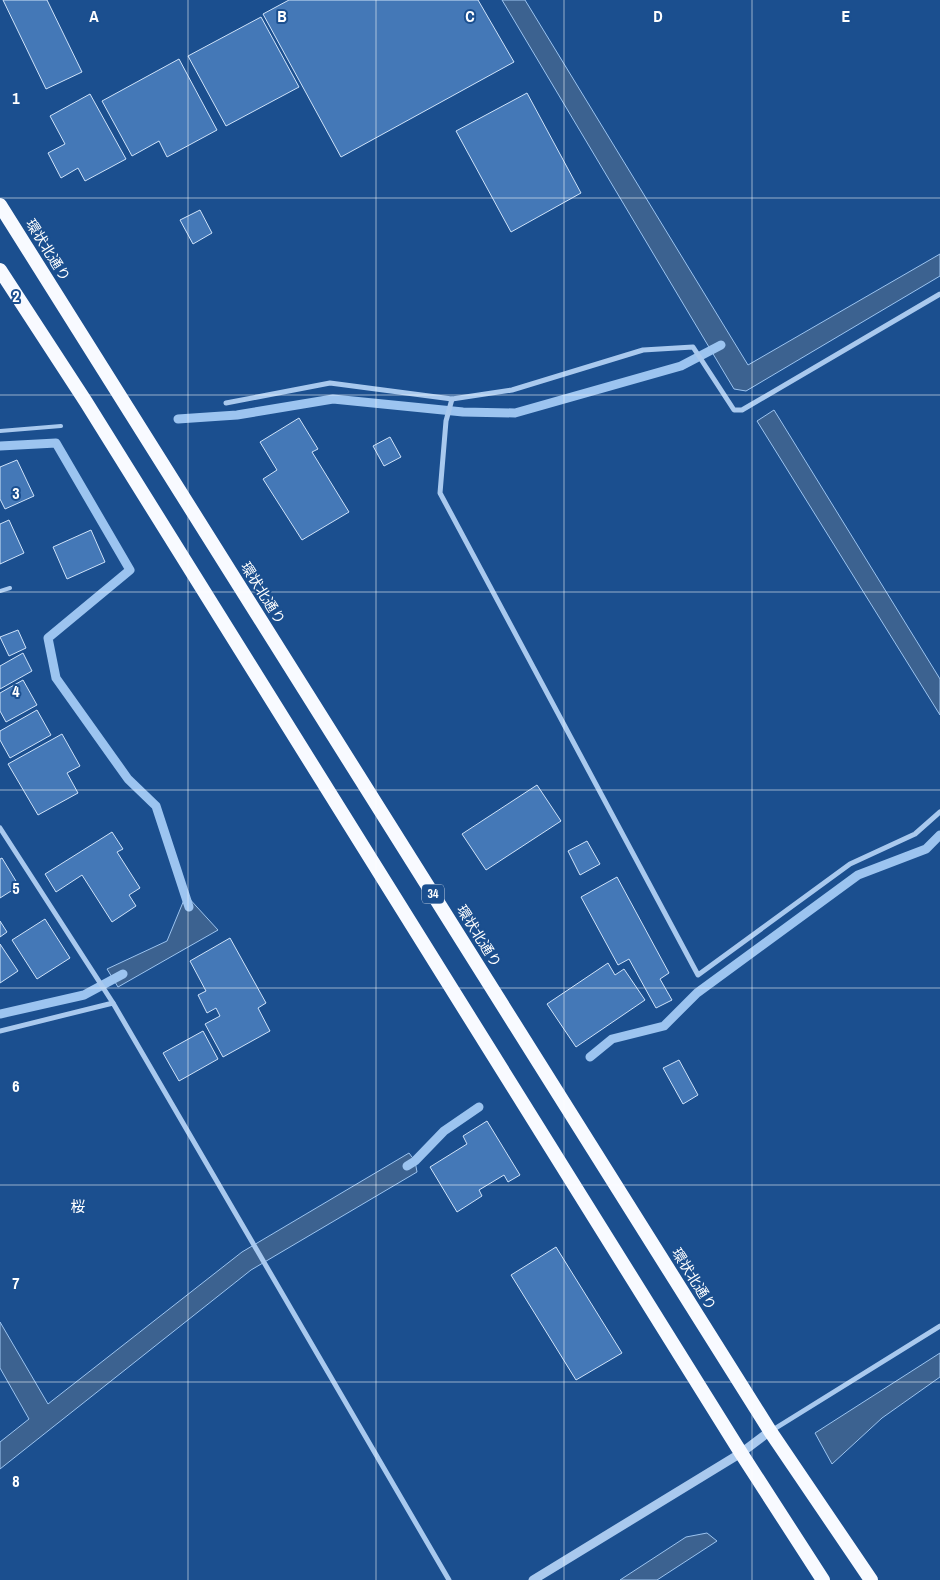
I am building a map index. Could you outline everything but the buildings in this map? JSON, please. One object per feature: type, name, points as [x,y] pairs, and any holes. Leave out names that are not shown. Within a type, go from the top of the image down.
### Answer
[{"type":"highway","name":"環状北通り","points":[[0,205],[770,1431],[871,1580]]},
{"type":"highway","name":"34","points":[[0,270],[91,410],[741,1453],[824,1580]]},
{"type":"street","points":[[226,403],[330,383],[452,399],[512,390],[643,350],[693,347],[734,410],[742,410],[940,294]]},
{"type":"street","points":[[452,399],[446,421],[440,493],[698,975],[850,864],[915,834],[940,812]]},
{"type":"street","points":[[0,828],[113,1003],[449,1580]]},
{"type":"street","points":[[0,1030],[113,1003]]},
{"type":"street","points":[[533,1580],[741,1453],[770,1431],[940,1326]]},
{"type":"lane","points":[[0,431],[61,426]]},
{"type":"lane","points":[[0,591],[10,588]]},
{"type":"water","points":[[502,0],[525,0],[748,365],[940,254],[940,276],[746,391],[734,389]]},
{"type":"water","points":[[774,410],[940,679],[940,715],[757,421]]},
{"type":"water","points":[[186,895],[218,930],[118,987],[107,969],[167,941]]},
{"type":"water","points":[[409,1153],[415,1161],[417,1172],[251,1270],[0,1469],[0,1442],[29,1419],[0,1368],[0,1322],[48,1404],[242,1252]]},
{"type":"water","points":[[940,1353],[940,1377],[882,1418],[832,1464],[815,1433]]},
{"type":"water","points":[[707,1533],[717,1541],[657,1580],[620,1580],[686,1537]]},
{"type":"waterway","points":[[178,419],[237,415],[333,399],[463,412],[515,413],[681,366],[721,345]]},
{"type":"waterway","points":[[0,446],[56,443],[130,570],[48,638],[56,678],[128,779],[156,806],[189,907]]},
{"type":"waterway","points":[[590,1057],[612,1039],[664,1026],[697,993],[858,875],[926,849],[940,835]]},
{"type":"waterway","points":[[0,1014],[84,995],[123,974]]},
{"type":"waterway","points":[[407,1166],[415,1161],[444,1131],[479,1107]]},
{"type":"district","name":"桜","points":[[78,1207]]}]
